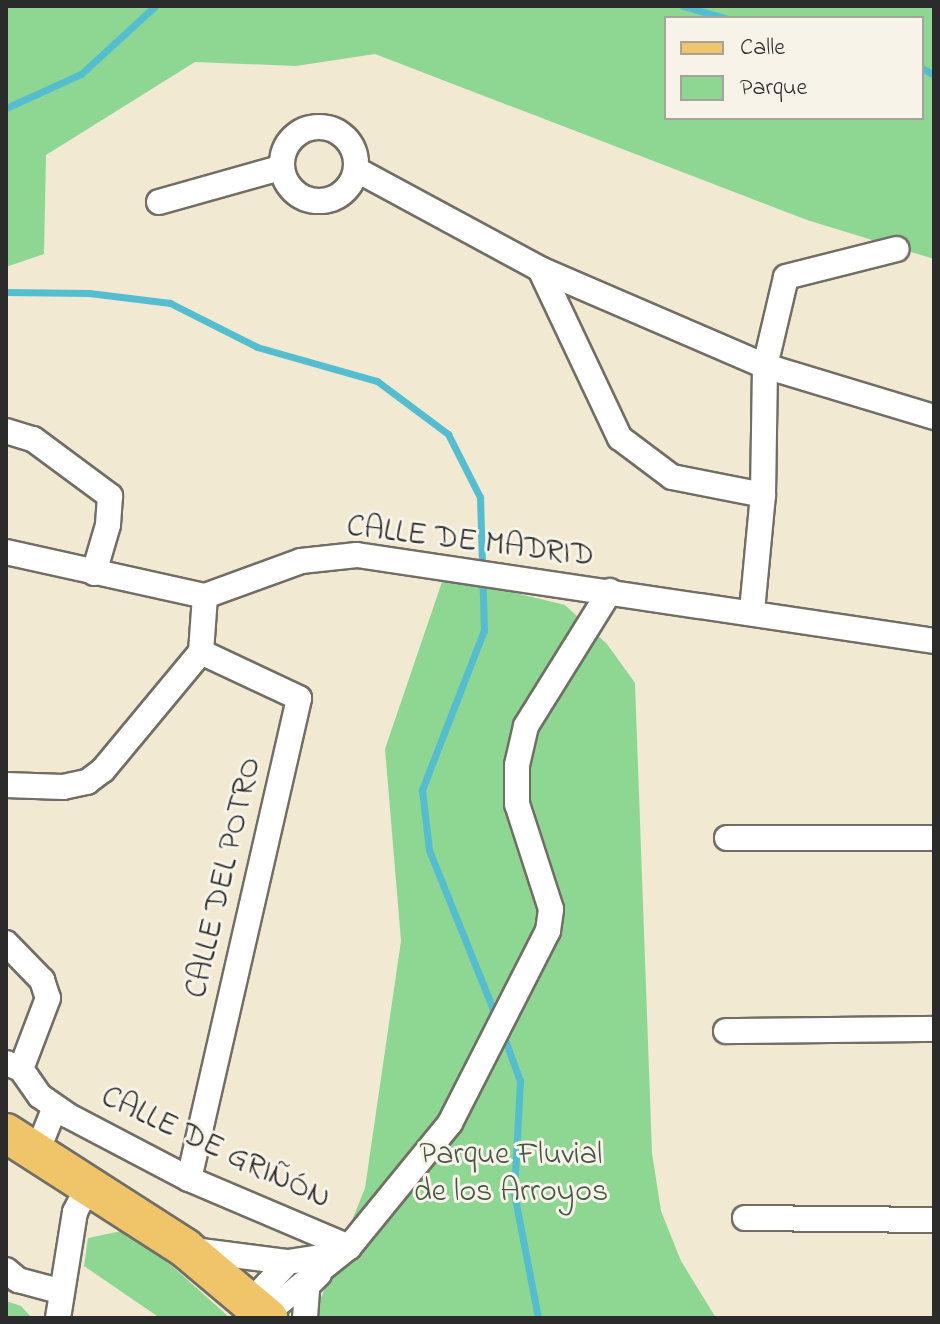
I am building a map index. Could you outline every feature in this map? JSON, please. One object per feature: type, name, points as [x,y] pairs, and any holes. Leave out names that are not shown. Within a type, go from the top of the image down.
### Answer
[{"type":"main road","points":[[22,1142],[185,1248],[261,1312]]},
{"type":"street","points":[[303,129],[335,129],[353,147],[357,170],[348,189],[336,198],[308,201],[286,183],[280,168],[283,149],[303,129]]},
{"type":"street","points":[[159,202],[280,168]]},
{"type":"street","points":[[357,170],[540,269],[765,366],[934,417]]},
{"type":"street","points":[[752,611],[763,495],[765,366],[786,277],[897,249]]},
{"type":"street","points":[[540,269],[620,438],[672,477],[763,495]]},
{"type":"street","points":[[6,431],[58,455],[110,496],[108,525],[94,573]]},
{"type":"street","points":[[6,552],[205,596],[201,652],[103,770],[87,782],[63,787],[6,785]]},
{"type":"street","name":"CALLE DE MADRID","points":[[205,596],[301,561],[357,555],[752,611],[934,641]]},
{"type":"street","points":[[305,1318],[307,1286],[410,1176],[450,1123],[548,931],[551,909],[517,804],[517,765],[526,726],[610,591]]},
{"type":"street","name":"CALLE DEL POTRO","points":[[189,1179],[299,698],[201,652]]},
{"type":"street","points":[[727,838],[934,838]]},
{"type":"street","points":[[6,943],[42,980],[48,998],[14,1066]]},
{"type":"street","points":[[726,1031],[934,1029]]},
{"type":"street","name":"CALLE DE GRIÑÓN","points":[[14,1066],[40,1096],[55,1107],[189,1179],[343,1251]]},
{"type":"street","name":"CALLE DE GRIÑÓN","points":[[22,1142],[55,1107]]},
{"type":"street","points":[[58,1318],[59,1291],[75,1212],[89,1185]]},
{"type":"street","points":[[745,1218],[934,1220]]},
{"type":"street","points":[[185,1248],[288,1262],[343,1251]]},
{"type":"street","points":[[261,1312],[343,1251]]},
{"type":"street","points":[[261,1312],[288,1262]]},
{"type":"street","points":[[6,1270],[18,1280],[59,1291]]},
{"type":"green space","points":[[6,6],[934,6],[934,259],[807,220],[375,54],[296,66],[195,62],[46,155],[44,254],[6,267]]},
{"type":"green space","name":"Parque Fluvial de los Arroyos","points":[[444,576],[565,605],[607,644],[635,683],[652,1153],[661,1211],[681,1261],[716,1318],[313,1318],[365,1188],[401,941],[385,749]]},
{"type":"green space","points":[[131,1229],[230,1318],[160,1318],[84,1266],[88,1238]]},
{"type":"green space","points":[[6,1301],[21,1306],[32,1318],[6,1318]]},
{"type":"waterway","points":[[6,108],[81,74],[155,6]]},
{"type":"waterway","points":[[683,6],[718,16]]},
{"type":"waterway","points":[[924,69],[934,75]]},
{"type":"waterway","points":[[6,292],[89,293],[170,303],[257,347],[377,381],[448,434],[480,497],[484,630],[422,790],[429,850],[497,1019]]},
{"type":"waterway","points":[[503,1034],[520,1081],[514,1193],[538,1318]]}]
